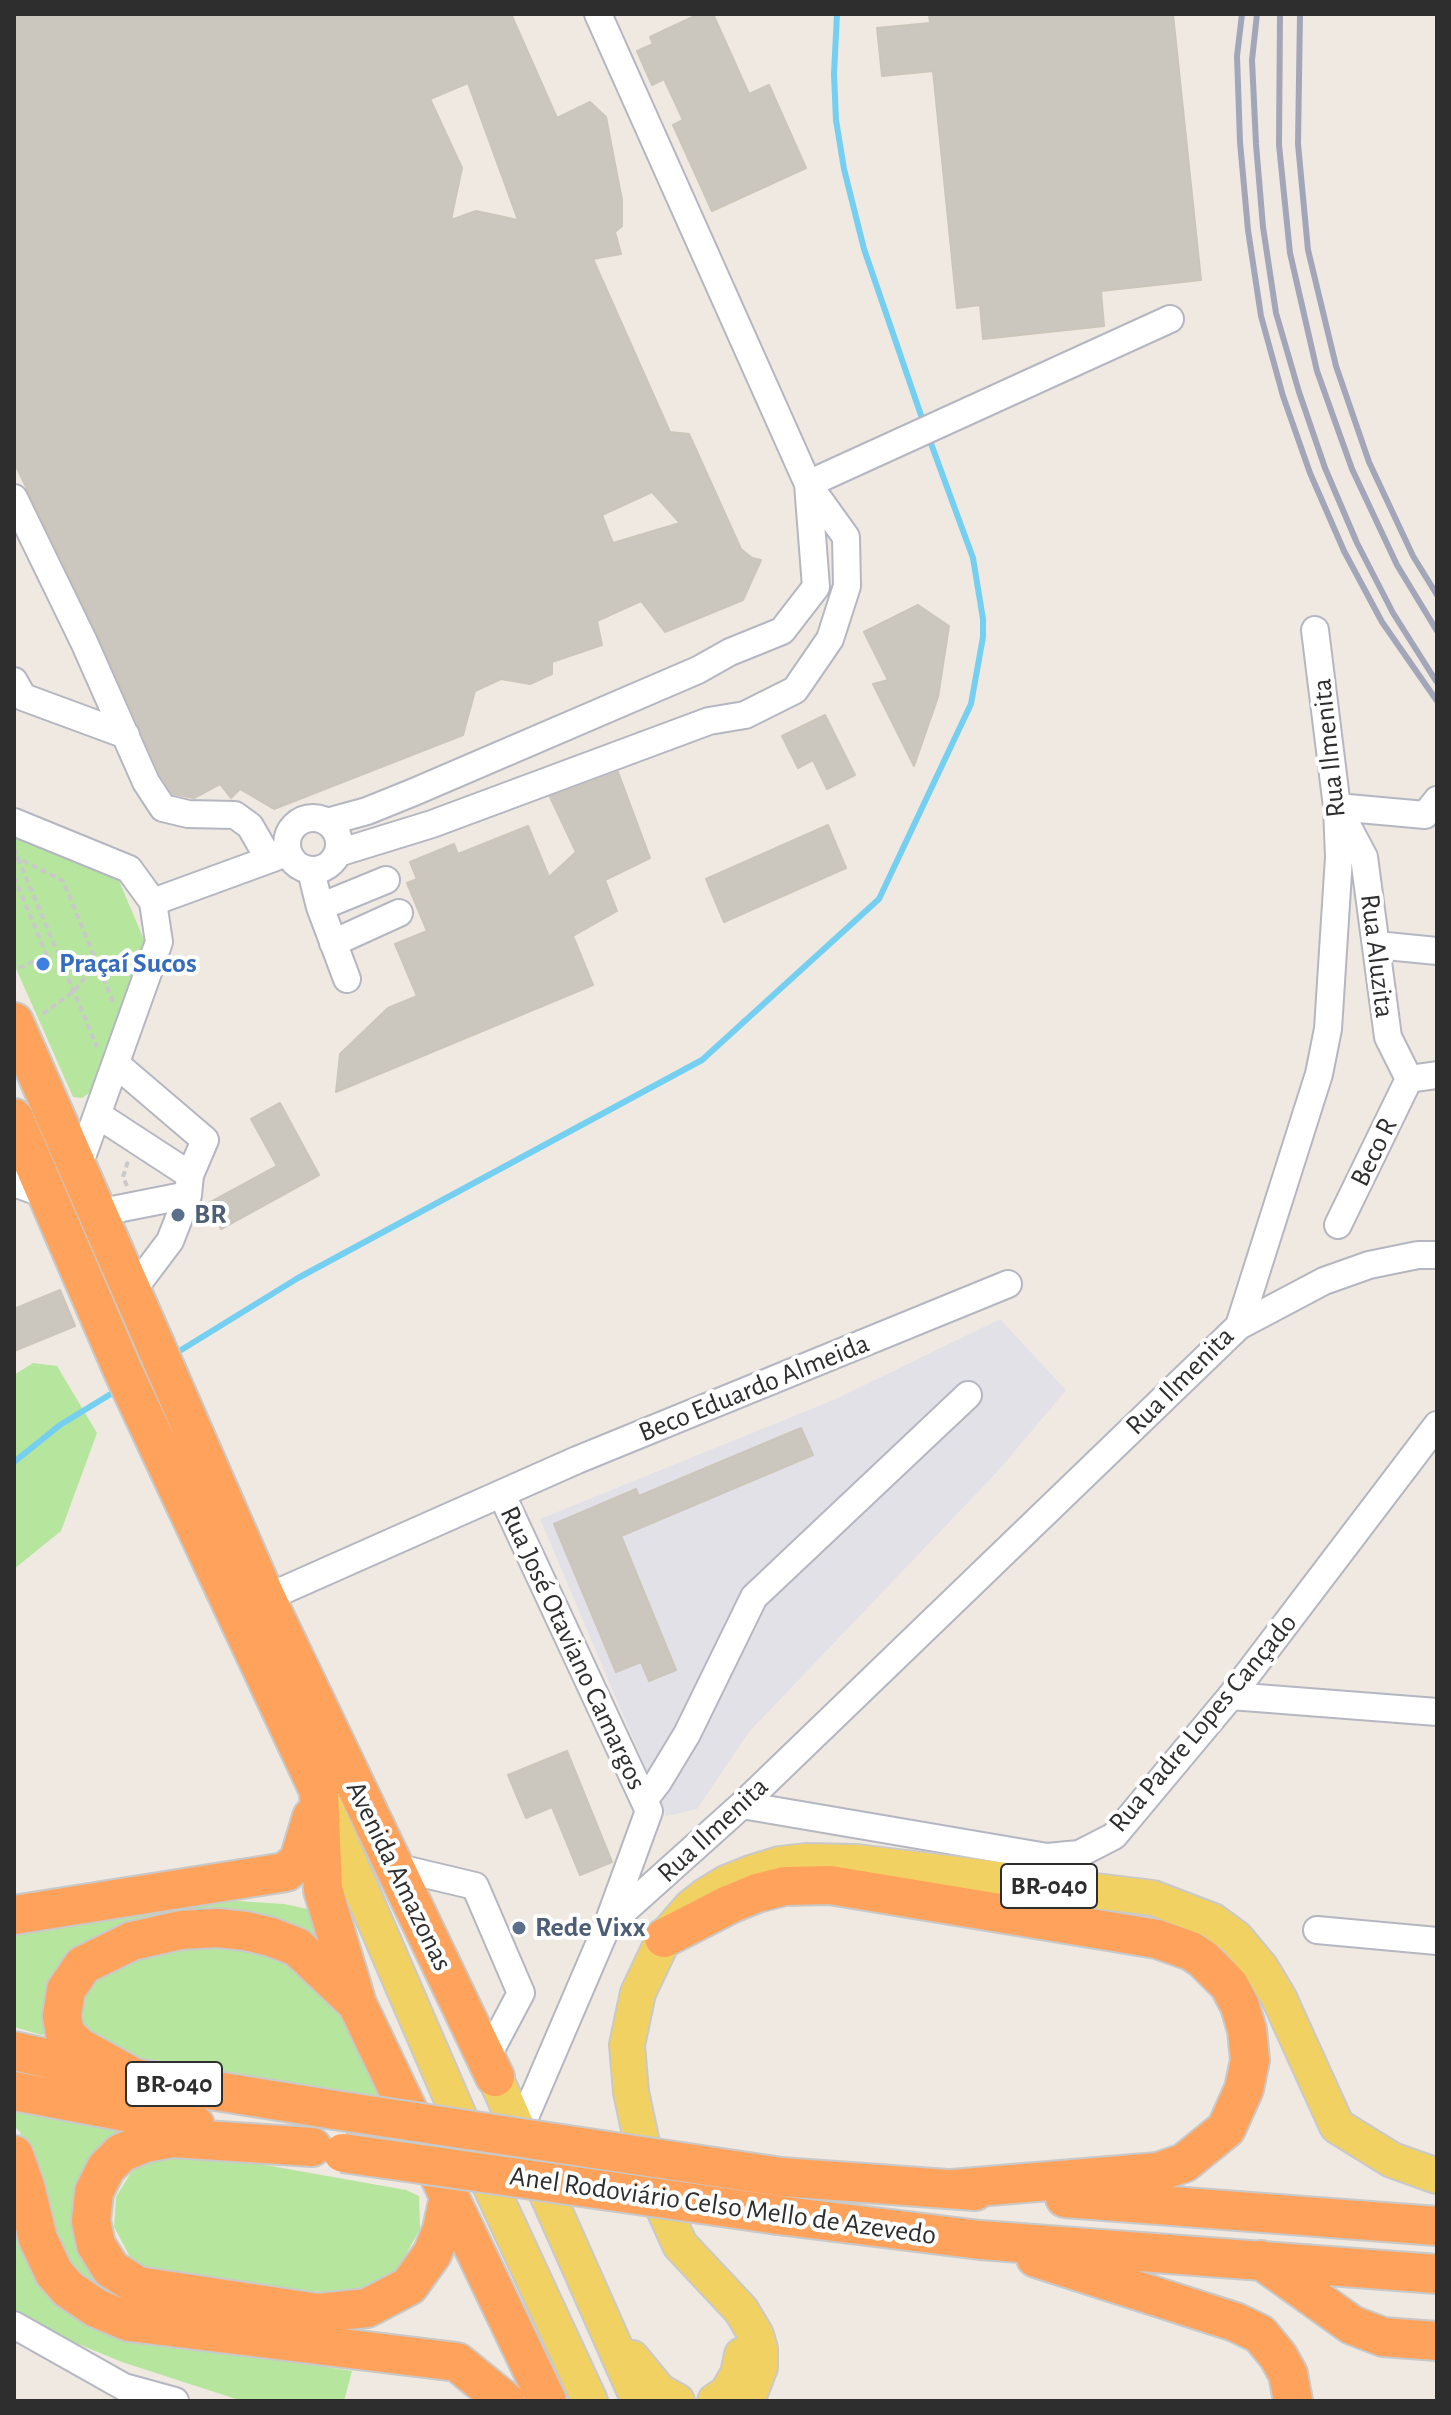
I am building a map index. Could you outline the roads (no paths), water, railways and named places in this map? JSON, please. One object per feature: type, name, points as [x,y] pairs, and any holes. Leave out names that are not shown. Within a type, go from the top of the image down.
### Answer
[{"type":"highway","name":"Avenida Amazonas","points":[[16,1027],[266,1598],[490,2068]]},
{"type":"highway","name":"Avenida Amazonas","points":[[14,1118],[31,1189],[123,1371],[319,1791]]},
{"type":"highway","points":[[14,1915],[286,1872],[299,1860],[319,1791]]},
{"type":"highway","points":[[319,1791],[323,1890],[357,2004],[547,2401]]},
{"type":"highway","points":[[664,1938],[757,1893],[785,1886],[830,1885],[1157,1939],[1191,1951],[1229,1985],[1240,2006],[1247,2030],[1250,2060],[1244,2089],[1226,2129],[1184,2163],[1158,2172],[952,2189]]},
{"type":"highway","points":[[135,2078],[79,2047],[65,2034],[62,2016],[66,1990],[83,1965],[132,1941],[181,1930],[217,1928],[271,1937],[297,1947],[357,2004]]},
{"type":"highway","name":"Anel Rodoviário Celso Mello de Azevedo","points":[[14,2051],[135,2078],[781,2177],[1437,2226]]},
{"type":"highway","name":"Anel Rodoviário Celso Mello de Azevedo","points":[[14,2091],[328,2150],[778,2215],[980,2240],[1437,2274]]},
{"type":"highway","points":[[328,2150],[172,2138],[145,2143],[121,2153],[106,2168],[94,2192],[91,2221],[96,2245],[111,2269],[138,2286],[318,2313],[367,2308],[409,2286],[432,2254],[442,2230],[449,2197]]},
{"type":"highway","points":[[14,2155],[38,2239],[54,2273],[68,2289],[96,2308],[129,2322],[457,2362],[505,2401]]},
{"type":"highway","points":[[980,2240],[1235,2322],[1260,2334],[1288,2374],[1293,2401]]},
{"type":"highway","points":[[1261,2260],[1352,2325],[1383,2337],[1437,2341]]},
{"type":"main road","name":"Avenida Amazonas","points":[[319,1791],[480,2166],[590,2401]]},
{"type":"main road","name":"BR-040","points":[[747,2401],[760,2367],[756,2335],[741,2310],[680,2245],[649,2176],[637,2123],[627,2045],[638,1993],[664,1938],[691,1907],[726,1883],[780,1864],[857,1862],[1153,1898],[1213,1921],[1236,1938],[1261,1968],[1279,1998],[1337,2126],[1392,2160],[1437,2176]]},
{"type":"main road","name":"Avenida Amazonas","points":[[490,2068],[639,2401]]},
{"type":"main road","points":[[715,2401],[727,2393],[738,2374],[742,2350],[741,2310]]},
{"type":"main road","points":[[603,2324],[659,2391],[677,2401]]},
{"type":"street","points":[[338,853],[432,824],[709,721],[745,715],[795,690],[830,639],[847,586],[846,537],[808,484],[598,14]]},
{"type":"street","points":[[808,484],[1170,319]]},
{"type":"street","points":[[327,822],[367,811],[414,792],[782,631],[816,587],[808,484]]},
{"type":"street","points":[[14,498],[84,642],[146,782],[163,808],[188,814],[235,815],[278,854],[311,871],[332,863],[338,853],[336,830],[316,818],[304,819],[295,826],[278,854],[153,902]]},
{"type":"street","name":"Rua Ilmenita","points":[[607,1926],[742,1805],[1239,1326],[1319,1074],[1328,1029],[1339,857],[1337,807],[1315,630]]},
{"type":"street","points":[[14,681],[23,697],[126,735]]},
{"type":"street","points":[[414,792],[432,824]]},
{"type":"street","points":[[1337,807],[1425,815],[1437,800]]},
{"type":"street","name":"Rua Aluzita","points":[[1337,807],[1364,857],[1388,1037],[1409,1079]]},
{"type":"street","points":[[14,822],[129,869],[153,902],[159,942],[78,1168]]},
{"type":"street","points":[[311,871],[320,907],[347,979]]},
{"type":"street","points":[[320,907],[386,880]]},
{"type":"street","points":[[333,943],[399,913]]},
{"type":"street","points":[[1376,945],[1437,951]]},
{"type":"street","points":[[114,1072],[205,1140],[170,1241],[133,1290]]},
{"type":"street","points":[[1409,1079],[1437,1075]]},
{"type":"street","name":"Beco R","points":[[1338,1225],[1409,1079]]},
{"type":"street","points":[[98,1115],[138,1141],[189,1185]]},
{"type":"street","points":[[97,1213],[136,1205],[189,1185]]},
{"type":"street","points":[[1239,1326],[1324,1281],[1369,1265],[1418,1255],[1437,1255]]},
{"type":"street","name":"Beco Eduardo Almeida","points":[[266,1598],[577,1460],[1008,1284]]},
{"type":"street","points":[[644,1800],[687,1734],[754,1597],[968,1395]]},
{"type":"street","name":"Rua Padre Lopes Cançado","points":[[742,1805],[1047,1857],[1079,1854],[1114,1836],[1231,1696],[1437,1425]]},
{"type":"street","name":"Rua José Otaviano Camargos","points":[[502,1495],[649,1811],[607,1926],[519,2131]]},
{"type":"street","points":[[1231,1696],[1437,1712]]},
{"type":"street","points":[[395,1867],[475,1886],[521,1993],[490,2068],[512,2086],[525,2083],[547,2069]]},
{"type":"street","points":[[1317,1930],[1437,1941]]},
{"type":"street","points":[[14,2325],[124,2387],[175,2401]]},
{"type":"waterway","points":[[837,14],[834,74],[836,120],[844,169],[864,249],[924,424]]},
{"type":"waterway","points":[[173,1355],[298,1278],[702,1060],[879,899],[971,704],[983,637],[973,558],[929,438]]},
{"type":"waterway","points":[[14,1462],[60,1425],[119,1389]]},
{"type":"railway","points":[[1242,14],[1237,56],[1240,142],[1248,230],[1261,316],[1283,396],[1310,473],[1344,551],[1382,622],[1437,701]]},
{"type":"railway","points":[[1257,14],[1252,60],[1256,144],[1263,227],[1276,313],[1325,468],[1357,543],[1393,613],[1436,681]]},
{"type":"railway","points":[[1280,14],[1279,145],[1290,253],[1317,371],[1352,469],[1397,565],[1437,631]]},
{"type":"railway","points":[[1300,14],[1298,144],[1308,250],[1336,366],[1369,462],[1413,556],[1437,595]]},
{"type":"place","name":"Praçaí Sucos","points":[[43,964]]},
{"type":"place","name":"BR","points":[[178,1215]]},
{"type":"place","name":"Rede Vixx","points":[[519,1928]]}]
